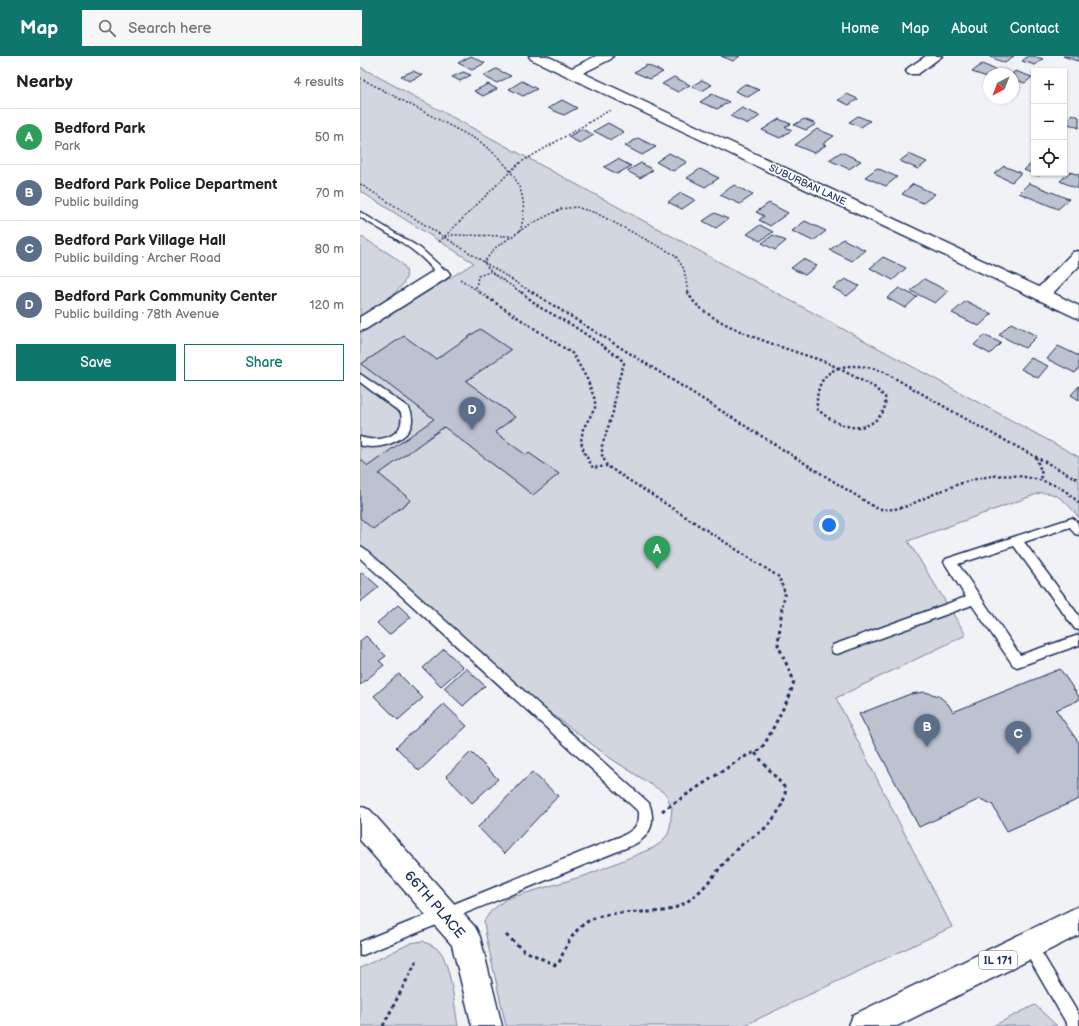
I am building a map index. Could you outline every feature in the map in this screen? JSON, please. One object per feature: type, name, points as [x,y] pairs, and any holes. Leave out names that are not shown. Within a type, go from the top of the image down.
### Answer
[{"type":"street","name":"SUBURBAN LANE","points":[[536,56],[1079,313]]},
{"type":"street","points":[[573,73],[606,56]]},
{"type":"street","points":[[913,71],[934,56]]},
{"type":"street","points":[[1042,295],[1079,256]]},
{"type":"street","points":[[360,325],[441,274]]},
{"type":"street","name":"66TH PLACE","points":[[360,820],[466,937],[487,1026]]},
{"type":"street","name":"IL 171","points":[[864,1026],[1079,920]]},
{"type":"lane","points":[[360,214],[427,257],[438,267],[441,274]]},
{"type":"lane","points":[[360,377],[406,412],[409,419],[408,425],[394,439],[385,443],[374,445],[365,444],[360,441]]},
{"type":"lane","points":[[1076,526],[1016,540],[950,562],[1017,662],[1079,640]]},
{"type":"lane","points":[[1016,540],[1079,625]]},
{"type":"lane","points":[[360,551],[644,808],[646,813],[646,820],[643,829],[636,837],[360,949]]},
{"type":"lane","points":[[837,649],[974,599]]},
{"type":"lane","points":[[1029,945],[1077,1026]]},
{"type":"path","points":[[360,78],[479,141],[493,152],[510,171],[520,186],[523,194],[522,225],[518,233]]},
{"type":"path","points":[[440,242],[443,237],[510,171],[531,156],[613,108]]},
{"type":"path","points":[[360,184],[876,508],[885,510],[902,509],[935,493],[993,475],[1012,475],[1041,480],[1058,485],[1069,491],[1079,504]]},
{"type":"path","points":[[484,262],[488,254],[513,236],[560,209],[571,206],[583,208],[596,213],[675,255],[681,262],[684,269],[688,293],[692,301],[706,313],[733,327],[767,341],[826,362],[838,368],[874,387],[882,393],[886,402],[885,408],[876,421],[862,427],[853,428],[832,421],[817,409],[816,391],[820,381],[832,369],[838,368],[858,365],[880,371],[1079,480]]},
{"type":"path","points":[[443,237],[453,235],[513,236]]},
{"type":"path","points":[[484,262],[491,272],[511,284],[541,308],[572,324],[607,347],[624,363],[617,385],[613,412],[602,446],[602,455],[606,466],[747,555],[779,577],[785,593],[781,611],[778,645],[794,681],[790,695],[768,738],[761,749],[742,758],[681,800],[646,820]]},
{"type":"path","points":[[476,288],[478,276],[491,272]]},
{"type":"path","points":[[461,279],[573,354],[583,371],[596,404],[593,414],[585,425],[580,438],[582,451],[593,468],[606,466]]},
{"type":"path","points":[[1036,457],[1042,474],[1041,480]]},
{"type":"path","points":[[506,935],[523,950],[555,965],[558,963],[573,934],[581,924],[590,920],[624,913],[664,911],[677,908],[689,901],[702,891],[734,852],[768,826],[786,795],[785,788],[755,753]]},
{"type":"path","points":[[383,1026],[417,960]]},
{"type":"shaded area","points":[[360,67],[1079,457],[1079,518],[1067,504],[1058,497],[1052,494],[1040,493],[908,541],[966,635],[836,698],[952,927],[743,1026],[506,1026],[484,921],[491,911],[506,899],[587,875],[653,848],[662,842],[668,834],[672,808],[666,794],[610,758],[535,701],[360,544],[360,334],[474,263],[360,191]]},
{"type":"shaded area","points":[[360,236],[395,258],[404,266],[407,273],[405,281],[392,296],[360,316]]},
{"type":"shaded area","points":[[423,941],[439,950],[443,956],[454,997],[458,1026],[360,1026],[360,968],[411,943]]},
{"type":"shaded area","points":[[1035,1005],[1057,1026],[993,1026]]},
{"type":"building","points":[[471,56],[485,63],[472,70],[458,63]]},
{"type":"building","points":[[721,56],[740,56],[733,61]]},
{"type":"building","points":[[1014,56],[1005,63],[990,57]]},
{"type":"building","points":[[1028,56],[1043,59],[1035,65],[1022,61]]},
{"type":"building","points":[[1063,56],[1079,56],[1079,60],[1077,61]]},
{"type":"building","points":[[982,64],[991,68],[983,68],[983,76],[972,72]]},
{"type":"building","points":[[647,65],[663,72],[650,79],[634,72]]},
{"type":"building","points":[[496,69],[511,76],[497,83],[483,76]]},
{"type":"building","points":[[413,71],[422,75],[409,81],[401,76]]},
{"type":"building","points":[[463,72],[471,75],[460,81],[452,77]]},
{"type":"building","points":[[1019,72],[1031,77],[1025,83],[1019,81]]},
{"type":"building","points":[[674,77],[690,85],[678,92],[662,84]]},
{"type":"building","points":[[702,80],[712,85],[702,91],[692,86]]},
{"type":"building","points":[[522,81],[537,89],[523,96],[509,89]]},
{"type":"building","points":[[488,84],[497,89],[483,96],[474,91]]},
{"type":"building","points":[[745,84],[759,90],[748,97],[735,91]]},
{"type":"building","points":[[712,94],[729,102],[717,109],[700,102]]},
{"type":"building","points":[[847,94],[858,99],[849,105],[838,100]]},
{"type":"building","points":[[562,100],[577,108],[564,115],[548,108]]},
{"type":"building","points":[[742,108],[760,116],[748,124],[730,116]]},
{"type":"building","points":[[1072,114],[1079,117],[1079,128],[1067,123],[1067,119]]},
{"type":"building","points":[[858,116],[870,121],[861,127],[849,122]]},
{"type":"building","points":[[779,119],[791,124],[785,127],[792,130],[780,138],[762,130]]},
{"type":"building","points":[[804,119],[816,124],[806,130],[794,125]]},
{"type":"building","points":[[608,123],[624,132],[611,140],[594,131]]},
{"type":"building","points":[[582,129],[594,135],[580,143],[568,137]]},
{"type":"building","points":[[817,129],[834,136],[823,144],[826,145],[814,153],[795,145]]},
{"type":"building","points":[[638,138],[656,147],[642,155],[625,146]]},
{"type":"building","points":[[841,152],[861,161],[849,169],[829,160]]},
{"type":"building","points":[[669,153],[687,162],[673,171],[656,162]]},
{"type":"building","points":[[909,154],[927,162],[918,169],[900,161]]},
{"type":"building","points":[[618,159],[631,166],[617,174],[604,167]]},
{"type":"building","points":[[641,163],[653,170],[640,178],[627,171]]},
{"type":"building","points":[[1031,164],[1031,173],[1024,170]]},
{"type":"building","points":[[1004,166],[1021,173],[1012,182],[994,174]]},
{"type":"building","points":[[877,168],[897,177],[886,186],[865,177]]},
{"type":"building","points":[[700,169],[719,178],[705,187],[687,178]]},
{"type":"building","points":[[1070,172],[1079,175],[1078,189],[1060,181]]},
{"type":"building","points":[[1029,183],[1069,199],[1058,209],[1019,193]]},
{"type":"building","points":[[913,184],[935,194],[923,203],[902,194]]},
{"type":"building","points":[[734,185],[753,195],[740,204],[720,195]]},
{"type":"building","points":[[681,193],[695,200],[682,209],[668,202]]},
{"type":"building","points":[[769,203],[788,213],[770,226],[759,220],[764,216],[756,212]]},
{"type":"building","points":[[715,213],[728,219],[716,228],[703,221]]},
{"type":"building","points":[[805,221],[826,231],[813,241],[792,231]]},
{"type":"building","points":[[760,225],[773,232],[760,241],[747,234]]},
{"type":"building","points":[[773,235],[786,241],[775,250],[762,243]]},
{"type":"building","points":[[843,239],[865,250],[852,261],[830,250]]},
{"type":"building","points":[[883,257],[906,268],[893,280],[870,268]]},
{"type":"building","points":[[803,259],[817,266],[805,275],[791,268]]},
{"type":"building","points":[[845,279],[859,286],[847,296],[833,288]]},
{"type":"building","points":[[924,279],[948,291],[935,303],[911,291]]},
{"type":"building","points":[[899,288],[917,297],[905,308],[887,298]]},
{"type":"building","points":[[966,301],[992,314],[979,326],[952,313]]},
{"type":"building","points":[[1011,323],[1037,336],[1025,348],[999,335]]},
{"type":"building","points":[[480,329],[511,350],[466,381],[515,417],[495,432],[526,455],[529,453],[559,474],[533,495],[444,427],[379,474],[411,500],[373,529],[360,518],[360,459],[368,466],[434,419],[361,364],[404,336],[436,359]]},
{"type":"building","points":[[984,335],[1001,343],[990,354],[974,345]]},
{"type":"building","points":[[1058,346],[1079,356],[1079,368],[1075,373],[1047,359]]},
{"type":"building","points":[[1031,358],[1048,366],[1038,378],[1021,369]]},
{"type":"building","points":[[1079,386],[1079,400],[1071,395]]},
{"type":"building","points":[[362,572],[379,587],[360,602],[360,574]]},
{"type":"building","points":[[398,605],[411,617],[389,635],[377,623]]},
{"type":"building","points":[[366,636],[386,656],[379,661],[384,665],[360,685],[360,641]]},
{"type":"building","points":[[444,649],[463,667],[441,686],[423,668]]},
{"type":"building","points":[[466,668],[485,686],[463,706],[444,688]]},
{"type":"building","points":[[1060,669],[1079,697],[1079,700],[1056,710],[1079,743],[1079,799],[1007,831],[992,804],[980,799],[919,827],[859,714],[910,694],[925,692],[939,696],[948,704],[953,712]]},
{"type":"building","points":[[399,674],[423,698],[398,720],[374,696]]},
{"type":"building","points":[[444,704],[467,726],[419,771],[396,747]]},
{"type":"building","points":[[471,752],[498,779],[472,803],[446,776]]},
{"type":"building","points":[[532,772],[558,796],[504,854],[478,827]]},
{"type":"place","name":"Bedford Park Community Center","points":[[472,430]]},
{"type":"place","name":"Bedford Park","points":[[657,569]]},
{"type":"place","name":"Bedford Park Police Department","points":[[927,747]]},
{"type":"place","name":"Bedford Park Village Hall","points":[[1018,754]]}]
